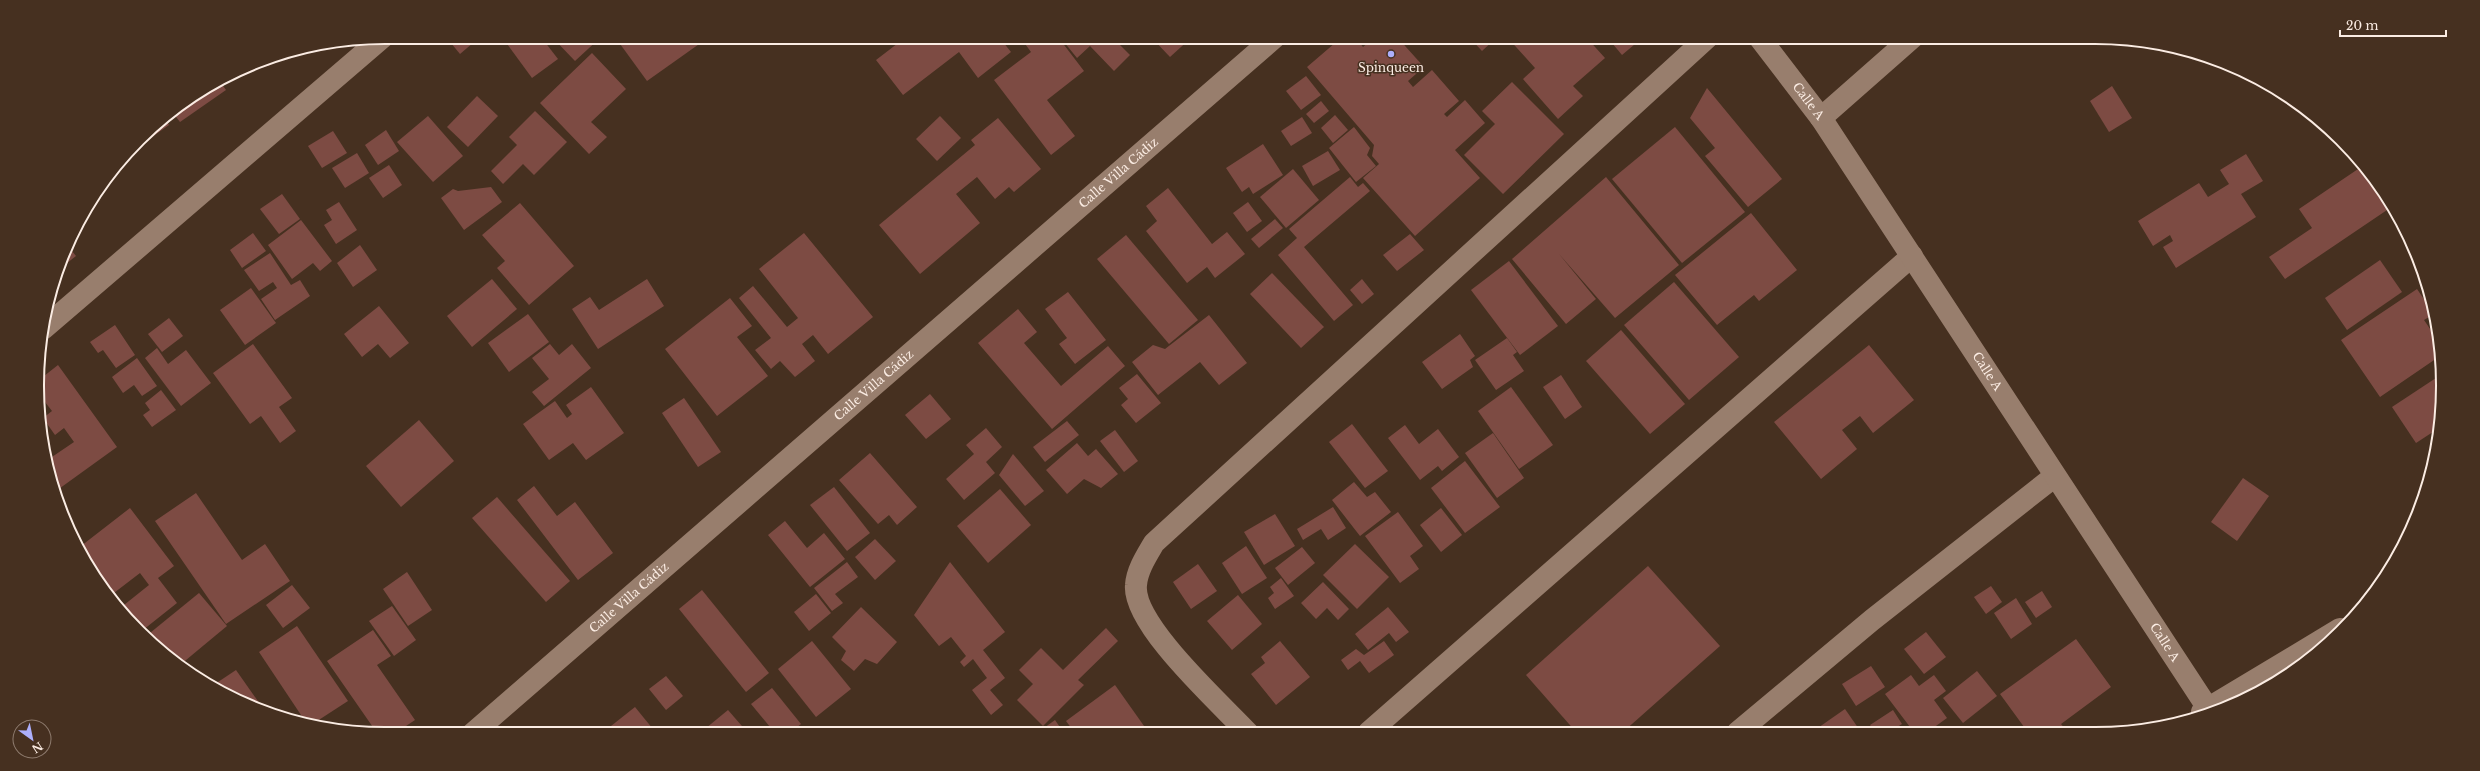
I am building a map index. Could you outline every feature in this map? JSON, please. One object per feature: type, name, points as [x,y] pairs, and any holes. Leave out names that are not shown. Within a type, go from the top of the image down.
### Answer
[{"type":"street","name":"Calle Villa Cádiz","points":[[480,727],[1267,44]]},
{"type":"street","points":[[1243,727],[1157,636],[1140,606],[1136,585],[1143,561],[1154,543],[1700,44]]},
{"type":"street","name":"Calle A","points":[[1764,44],[1821,118],[2056,476],[2205,709]]},
{"type":"street","points":[[1821,118],[1905,44]]},
{"type":"street","points":[[50,323],[374,45]]},
{"type":"street","points":[[1375,727],[1912,256]]},
{"type":"street","points":[[1744,727],[1872,620],[2056,476]]},
{"type":"street","points":[[2214,705],[2323,639]]},
{"type":"building","points":[[452,44],[472,44],[460,54]]},
{"type":"building","points":[[507,44],[546,44],[558,59],[532,78]]},
{"type":"building","points":[[559,44],[593,44],[575,61]]},
{"type":"building","points":[[620,44],[699,44],[647,81]]},
{"type":"building","points":[[897,44],[1005,44],[1011,52],[978,78],[959,52],[903,95],[876,60]]},
{"type":"building","points":[[1025,44],[1063,44],[1084,71],[1047,100],[1075,136],[1051,155],[994,80],[1031,52]]},
{"type":"building","points":[[1066,44],[1119,44],[1130,55],[1114,71],[1090,46],[1077,58]]},
{"type":"building","points":[[1158,44],[1184,44],[1170,57]]},
{"type":"building","points":[[1334,44],[1361,44],[1363,47],[1367,44],[1403,44],[1424,67],[1408,81],[1413,87],[1432,70],[1459,101],[1444,114],[1447,117],[1465,100],[1485,123],[1455,150],[1480,178],[1415,236],[1363,178],[1379,164],[1372,156],[1374,145],[1307,67]]},
{"type":"building","points":[[1476,44],[1490,44],[1482,51]]},
{"type":"building","points":[[1513,44],[1592,44],[1605,58],[1573,86],[1583,96],[1558,119],[1523,79],[1535,68]]},
{"type":"building","points":[[1613,44],[1635,44],[1622,55]]},
{"type":"building","points":[[592,53],[626,89],[591,122],[607,137],[589,154],[540,103]]},
{"type":"building","points":[[1306,76],[1321,95],[1301,110],[1286,91]]},
{"type":"building","points":[[1512,82],[1564,134],[1503,194],[1464,155],[1495,124],[1482,111]]},
{"type":"building","points":[[223,85],[226,90],[180,122],[176,117]]},
{"type":"building","points":[[2112,86],[2132,118],[2109,132],[2090,101]]},
{"type":"building","points":[[1707,88],[1782,179],[1748,207],[1705,156],[1715,148],[1690,118]]},
{"type":"building","points":[[477,96],[498,116],[468,147],[447,127]]},
{"type":"building","points":[[1321,101],[1329,111],[1314,123],[1306,114]]},
{"type":"building","points":[[535,111],[567,142],[534,175],[523,164],[503,184],[491,171],[517,145],[509,137]]},
{"type":"building","points":[[1335,115],[1348,130],[1333,143],[1321,128]]},
{"type":"building","points":[[428,116],[463,156],[433,182],[397,142]]},
{"type":"building","points":[[940,116],[961,138],[937,161],[916,139]]},
{"type":"building","points":[[1302,117],[1312,133],[1291,146],[1281,131]]},
{"type":"building","points":[[998,118],[1041,169],[1014,192],[1009,187],[995,199],[977,177],[956,194],[980,223],[920,274],[879,225],[975,145],[971,140]]},
{"type":"building","points":[[168,123],[169,125],[150,138]]},
{"type":"building","points":[[1354,127],[1370,148],[1367,155],[1376,166],[1356,182],[1329,148]]},
{"type":"building","points":[[1675,127],[1745,212],[1682,263],[1612,179]]},
{"type":"building","points":[[386,130],[399,151],[378,165],[365,145]]},
{"type":"building","points":[[333,131],[347,153],[322,168],[308,146]]},
{"type":"building","points":[[1263,144],[1283,175],[1253,194],[1249,187],[1242,192],[1226,168]]},
{"type":"building","points":[[1328,151],[1340,170],[1313,186],[1302,166]]},
{"type":"building","points":[[357,153],[369,173],[345,188],[332,168]]},
{"type":"building","points":[[2246,154],[2263,181],[2241,194],[2256,217],[2176,268],[2163,247],[2173,241],[2170,235],[2153,246],[2138,221],[2199,183],[2208,197],[2229,184],[2220,170]]},
{"type":"building","points":[[389,165],[402,185],[383,198],[369,178]]},
{"type":"building","points":[[1293,169],[1319,200],[1286,228],[1260,197]]},
{"type":"building","points":[[2358,169],[2387,210],[2285,279],[2269,257],[2312,228],[2299,209]]},
{"type":"building","points":[[1350,177],[1358,187],[1363,183],[1370,191],[1304,247],[1353,305],[1334,321],[1278,255],[1297,238],[1289,229]]},
{"type":"building","points":[[1606,177],[1679,265],[1615,318],[1559,254],[1596,299],[1566,324],[1512,259]]},
{"type":"building","points":[[491,187],[502,202],[464,230],[441,198],[453,189],[458,191]]},
{"type":"building","points":[[1168,188],[1212,244],[1227,232],[1245,254],[1215,278],[1207,267],[1187,283],[1146,231],[1157,221],[1146,206]]},
{"type":"building","points":[[282,194],[300,219],[279,234],[260,209]]},
{"type":"building","points":[[339,202],[357,230],[336,244],[324,225],[332,220],[326,210]]},
{"type":"building","points":[[1248,202],[1262,221],[1247,232],[1233,213]]},
{"type":"building","points":[[520,203],[574,266],[529,305],[497,268],[505,261],[482,235]]},
{"type":"building","points":[[1751,213],[1797,270],[1759,301],[1754,295],[1717,325],[1675,275]]},
{"type":"building","points":[[1275,219],[1283,228],[1259,248],[1251,239]]},
{"type":"building","points":[[301,220],[332,261],[320,271],[313,263],[292,279],[268,245]]},
{"type":"building","points":[[253,233],[266,251],[242,268],[230,250]]},
{"type":"building","points":[[804,233],[873,317],[828,354],[813,335],[802,344],[815,361],[795,377],[780,361],[771,369],[755,350],[771,338],[739,298],[753,286],[787,327],[798,318],[759,269]]},
{"type":"building","points":[[1410,234],[1424,250],[1397,271],[1383,255]]},
{"type":"building","points":[[1126,235],[1198,320],[1169,344],[1097,259]]},
{"type":"building","points":[[360,245],[377,270],[353,287],[337,263]]},
{"type":"building","points":[[72,251],[76,256],[67,263]]},
{"type":"building","points":[[270,253],[291,285],[300,280],[310,296],[275,320],[261,299],[277,288],[273,282],[259,291],[244,270]]},
{"type":"building","points":[[2380,260],[2402,292],[2347,330],[2325,298]]},
{"type":"building","points":[[1509,261],[1558,326],[1520,355],[1471,290]]},
{"type":"building","points":[[1272,273],[1324,327],[1301,348],[1250,294]]},
{"type":"building","points":[[492,279],[517,309],[472,347],[447,316]]},
{"type":"building","points":[[647,279],[664,306],[598,349],[572,309],[590,297],[599,310]]},
{"type":"building","points":[[1362,279],[1374,294],[1362,304],[1350,290]]},
{"type":"building","points":[[1674,282],[1739,357],[1689,400],[1624,325]]},
{"type":"building","points":[[251,288],[276,323],[245,345],[220,310]]},
{"type":"building","points":[[2417,289],[2425,300],[2429,317],[2424,320],[2431,330],[2435,360],[2380,397],[2341,340]]},
{"type":"building","points":[[1068,292],[1106,340],[1075,364],[1059,344],[1067,338],[1045,309]]},
{"type":"building","points":[[730,298],[752,326],[737,337],[768,376],[717,416],[665,349]]},
{"type":"building","points":[[379,306],[409,343],[390,358],[378,344],[362,357],[344,334]]},
{"type":"building","points":[[1018,309],[1037,332],[1024,343],[1061,386],[1108,346],[1125,366],[1052,429],[978,343]]},
{"type":"building","points":[[528,314],[549,342],[509,372],[488,343]]},
{"type":"building","points":[[1209,315],[1247,363],[1219,385],[1200,362],[1158,395],[1132,362],[1153,345],[1165,349]]},
{"type":"building","points":[[169,318],[183,336],[162,352],[148,334]]},
{"type":"building","points":[[115,325],[135,355],[116,368],[103,350],[98,353],[90,342]]},
{"type":"building","points":[[1621,330],[1685,404],[1650,434],[1586,361]]},
{"type":"building","points":[[1460,334],[1475,356],[1470,360],[1473,367],[1442,389],[1422,362]]},
{"type":"building","points":[[1507,338],[1517,352],[1513,355],[1524,371],[1496,390],[1475,360]]},
{"type":"building","points":[[253,344],[292,398],[279,407],[296,431],[280,443],[261,416],[250,424],[213,373]]},
{"type":"building","points":[[550,344],[559,355],[572,344],[591,368],[544,406],[532,392],[549,379],[532,358]]},
{"type":"building","points":[[1869,345],[1914,400],[1873,433],[1860,416],[1842,430],[1857,449],[1821,479],[1774,422]]},
{"type":"building","points":[[157,348],[168,364],[186,350],[211,383],[181,406],[145,358]]},
{"type":"building","points":[[137,358],[157,386],[142,396],[134,385],[123,393],[112,377]]},
{"type":"building","points":[[58,365],[117,447],[60,488],[52,457],[74,442],[64,428],[55,435],[46,423],[46,416],[52,411],[45,402],[44,376]]},
{"type":"building","points":[[1137,374],[1161,403],[1136,423],[1121,405],[1128,399],[1119,388]]},
{"type":"building","points":[[1561,375],[1582,407],[1565,419],[1543,387]]},
{"type":"building","points":[[2436,378],[2433,432],[2416,443],[2392,407]]},
{"type":"building","points":[[591,387],[624,433],[586,460],[573,443],[549,460],[523,424],[555,401],[567,418],[572,414],[566,405]]},
{"type":"building","points":[[1511,387],[1553,445],[1519,469],[1478,411]]},
{"type":"building","points":[[161,390],[176,410],[152,427],[143,415],[150,410],[145,403]]},
{"type":"building","points":[[930,394],[951,419],[926,439],[905,415]]},
{"type":"building","points":[[684,398],[721,452],[698,467],[662,413]]},
{"type":"building","points":[[419,420],[454,461],[401,507],[366,466]]},
{"type":"building","points":[[1067,421],[1079,435],[1045,462],[1033,447]]},
{"type":"building","points":[[1352,424],[1388,471],[1365,488],[1329,442]]},
{"type":"building","points":[[1405,425],[1419,444],[1438,429],[1459,457],[1442,471],[1438,466],[1420,480],[1388,438]]},
{"type":"building","points":[[986,428],[1002,447],[986,462],[995,473],[964,500],[946,479],[974,454],[966,445]]},
{"type":"building","points":[[1115,430],[1138,461],[1124,472],[1100,441]]},
{"type":"building","points":[[1493,433],[1524,478],[1497,498],[1465,453]]},
{"type":"building","points":[[1077,443],[1088,456],[1096,449],[1118,474],[1101,488],[1084,479],[1067,494],[1046,470]]},
{"type":"building","points":[[870,453],[917,507],[897,525],[889,515],[878,524],[839,480]]},
{"type":"building","points":[[1013,454],[1044,491],[1025,506],[999,475]]},
{"type":"building","points":[[1465,461],[1500,507],[1465,533],[1431,488]]},
{"type":"building","points":[[2243,478],[2269,496],[2237,541],[2211,522]]},
{"type":"building","points":[[1354,482],[1367,497],[1375,492],[1391,512],[1360,536],[1332,500]]},
{"type":"building","points":[[534,486],[557,516],[575,502],[613,553],[578,580],[517,500]]},
{"type":"building","points":[[834,487],[870,533],[847,551],[810,505]]},
{"type":"building","points":[[1000,489],[1031,525],[988,563],[957,526]]},
{"type":"building","points":[[196,493],[242,560],[265,544],[290,581],[226,624],[155,521]]},
{"type":"building","points":[[497,497],[570,581],[546,602],[472,518]]},
{"type":"building","points":[[1333,507],[1346,528],[1328,540],[1321,529],[1303,540],[1297,529]]},
{"type":"building","points":[[130,508],[174,566],[158,578],[177,603],[145,628],[124,605],[149,585],[140,573],[115,592],[83,544]]},
{"type":"building","points":[[1441,508],[1462,535],[1441,552],[1420,525]]},
{"type":"building","points":[[1398,512],[1423,546],[1410,556],[1419,569],[1400,583],[1365,536]]},
{"type":"building","points":[[1275,514],[1295,546],[1264,565],[1244,532]]},
{"type":"building","points":[[785,521],[807,548],[824,533],[845,559],[810,587],[768,535]]},
{"type":"building","points":[[875,539],[896,561],[875,580],[855,557]]},
{"type":"building","points":[[1355,544],[1389,577],[1357,609],[1323,575]]},
{"type":"building","points":[[1246,546],[1267,578],[1242,594],[1222,563]]},
{"type":"building","points":[[1302,547],[1315,563],[1288,585],[1275,568]]},
{"type":"building","points":[[847,562],[858,577],[835,594],[843,603],[832,611],[814,588]]},
{"type":"building","points":[[950,562],[1005,632],[983,650],[1005,678],[990,690],[1003,705],[991,715],[972,690],[987,678],[973,659],[964,667],[960,662],[966,656],[951,637],[939,646],[914,615]]},
{"type":"building","points":[[1198,564],[1217,591],[1191,609],[1173,582]]},
{"type":"building","points":[[1648,566],[1720,646],[1629,727],[1572,727],[1526,675]]},
{"type":"building","points":[[407,572],[432,610],[408,626],[383,589]]},
{"type":"building","points":[[1281,578],[1294,596],[1275,609],[1268,598],[1274,593],[1270,587]]},
{"type":"building","points":[[1323,582],[1349,609],[1338,620],[1327,608],[1316,619],[1301,603]]},
{"type":"building","points":[[292,585],[310,608],[283,628],[266,605]]},
{"type":"building","points":[[1991,586],[2002,602],[1986,614],[1974,597]]},
{"type":"building","points":[[702,590],[769,673],[746,692],[679,609]]},
{"type":"building","points":[[2042,591],[2052,607],[2036,618],[2025,602]]},
{"type":"building","points":[[199,593],[227,626],[185,661],[150,633]]},
{"type":"building","points":[[816,594],[831,613],[809,631],[794,612]]},
{"type":"building","points":[[1238,595],[1262,624],[1232,650],[1207,621]]},
{"type":"building","points":[[2016,598],[2032,624],[2011,639],[1994,613]]},
{"type":"building","points":[[392,606],[416,640],[394,656],[369,621]]},
{"type":"building","points":[[861,607],[897,642],[877,664],[865,659],[854,671],[841,660],[846,651],[832,637]]},
{"type":"building","points":[[1388,607],[1409,632],[1396,642],[1389,633],[1368,650],[1355,634]]},
{"type":"building","points":[[297,626],[348,701],[319,720],[302,716],[259,652]]},
{"type":"building","points":[[1106,628],[1118,641],[1078,680],[1084,685],[1043,726],[1017,700],[1033,684],[1019,670],[1041,648],[1063,670]]},
{"type":"building","points":[[373,630],[391,656],[377,665],[415,720],[404,727],[372,726],[327,661]]},
{"type":"building","points":[[1926,632],[1946,657],[1924,674],[1904,649]]},
{"type":"building","points":[[2076,639],[2111,687],[2061,724],[2064,727],[2024,727],[2000,694]]},
{"type":"building","points":[[812,641],[851,689],[816,717],[778,669]]},
{"type":"building","points":[[1280,641],[1310,677],[1276,705],[1251,674],[1265,663],[1261,657]]},
{"type":"building","points":[[1384,641],[1394,655],[1369,673],[1360,661],[1348,670],[1341,660],[1356,649],[1364,655]]},
{"type":"building","points":[[1871,666],[1885,687],[1856,706],[1842,684]]},
{"type":"building","points":[[236,670],[259,702],[234,692],[217,682]]},
{"type":"building","points":[[1977,671],[1997,696],[1963,723],[1943,698]]},
{"type":"building","points":[[1911,675],[1919,686],[1934,675],[1946,691],[1934,700],[1947,718],[1935,727],[1910,727],[1885,694]]},
{"type":"building","points":[[666,676],[683,696],[666,710],[649,689]]},
{"type":"building","points":[[1115,685],[1145,727],[1070,727],[1066,721]]},
{"type":"building","points":[[772,688],[801,724],[797,727],[770,727],[751,704]]},
{"type":"building","points":[[635,707],[651,727],[612,727],[611,726]]},
{"type":"building","points":[[1845,709],[1858,727],[1819,727]]},
{"type":"building","points":[[728,710],[743,727],[707,727]]},
{"type":"building","points":[[1893,710],[1902,724],[1897,727],[1871,727],[1870,725]]},
{"type":"building","points":[[1055,720],[1060,727],[1045,727]]},
{"type":"place","name":"Spinqueen","points":[[1391,54]]}]
